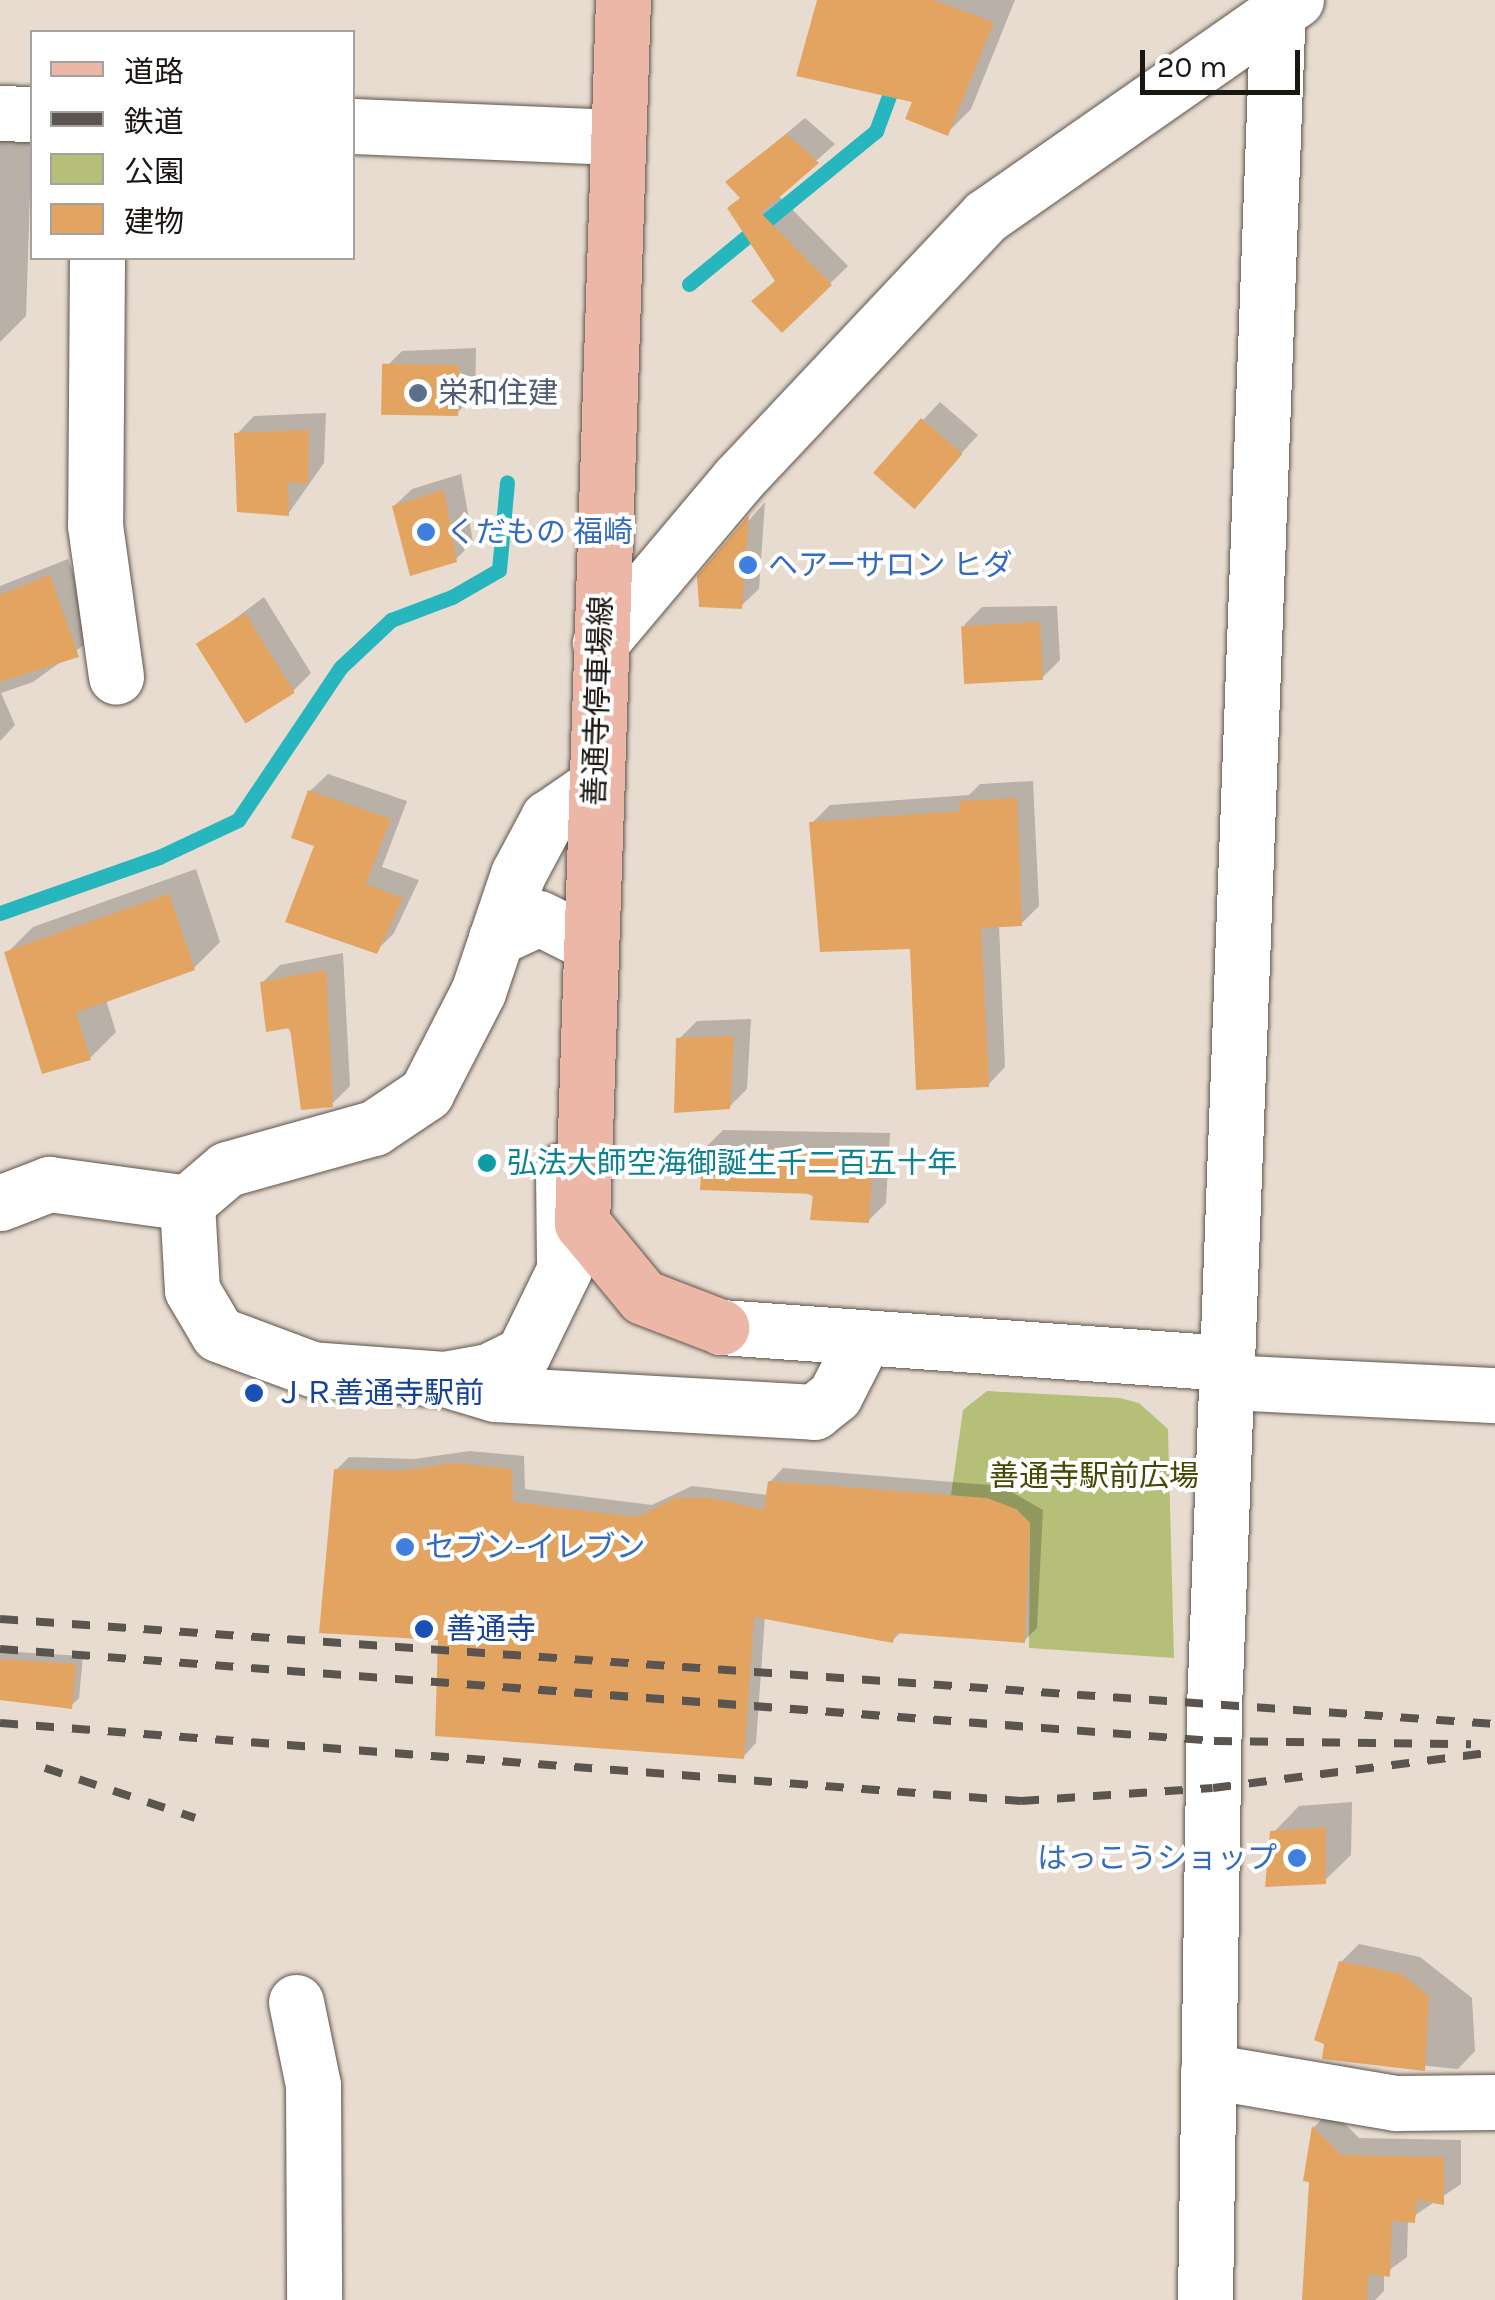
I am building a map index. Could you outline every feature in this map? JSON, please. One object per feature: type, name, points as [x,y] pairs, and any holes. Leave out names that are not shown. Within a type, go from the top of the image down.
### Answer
[{"type":"main road","name":"善通寺停車場線","points":[[623,0],[582,1223],[643,1297],[721,1327]]},
{"type":"street","points":[[600,643],[738,479],[986,216],[1284,5]]},
{"type":"street","points":[[1205,2300],[1226,1372],[1284,5]]},
{"type":"street","points":[[0,113],[30,114]]},
{"type":"street","points":[[355,126],[617,136]]},
{"type":"street","points":[[98,260],[95,525],[116,676]]},
{"type":"street","points":[[0,1204],[49,1184],[187,1202],[227,1169],[374,1128],[426,1094],[478,992],[518,874],[548,818],[596,785]]},
{"type":"street","points":[[496,938],[538,918],[590,944]]},
{"type":"street","points":[[444,1379],[488,1370],[523,1354],[534,1338],[564,1270],[563,1161],[585,1123]]},
{"type":"street","points":[[187,1202],[192,1290],[218,1334],[312,1369],[444,1379],[495,1394],[814,1412],[834,1395],[864,1338]]},
{"type":"street","points":[[721,1327],[1495,1395]]},
{"type":"street","points":[[296,2002],[313,2085],[314,2300]]},
{"type":"street","points":[[1208,2071],[1396,2104],[1495,2102]]},
{"type":"green space","name":"善通寺駅前広場","points":[[987,1391],[1120,1398],[1139,1403],[1168,1429],[1174,1658],[1029,1648],[1030,1523],[1016,1509],[951,1495],[963,1410]]},
{"type":"building","points":[[817,0],[933,0],[994,22],[948,136],[905,119],[912,102],[796,76]]},
{"type":"building","points":[[786,134],[819,163],[761,213],[832,285],[782,333],[751,301],[775,281],[727,208],[740,198],[725,182]]},
{"type":"building","points":[[382,364],[459,365],[458,416],[381,415]]},
{"type":"building","points":[[921,418],[963,454],[915,509],[873,473]]},
{"type":"building","points":[[309,430],[308,484],[288,482],[289,516],[237,512],[234,433]]},
{"type":"building","points":[[444,490],[457,562],[410,576],[392,506]]},
{"type":"building","points":[[749,515],[742,609],[699,607],[697,576]]},
{"type":"building","points":[[50,575],[79,657],[0,682],[0,595]]},
{"type":"building","points":[[245,613],[295,693],[246,723],[196,644]]},
{"type":"building","points":[[1040,622],[1043,680],[964,684],[961,626]]},
{"type":"building","points":[[308,790],[391,819],[366,884],[403,898],[377,954],[285,922],[314,846],[291,838]]},
{"type":"building","points":[[1017,798],[1022,926],[981,928],[989,1087],[916,1090],[910,949],[820,952],[809,822],[960,811],[959,801]]},
{"type":"building","points":[[169,894],[195,970],[76,1013],[91,1060],[42,1074],[4,952]]},
{"type":"building","points":[[326,970],[333,1107],[301,1110],[290,1028],[266,1032],[260,982]]},
{"type":"building","points":[[734,1036],[730,1109],[674,1113],[676,1038]]},
{"type":"building","points":[[703,1147],[873,1150],[869,1223],[810,1220],[813,1194],[700,1190]]},
{"type":"building","points":[[455,1463],[512,1469],[513,1502],[637,1517],[676,1498],[711,1498],[764,1510],[768,1481],[987,1498],[1016,1509],[1030,1523],[1025,1643],[895,1633],[893,1643],[754,1617],[744,1759],[435,1736],[438,1640],[319,1633],[334,1469],[399,1471]]},
{"type":"building","points":[[0,1659],[76,1664],[72,1709],[0,1700]]},
{"type":"building","name":"はっこうショップ","points":[[1326,1827],[1326,1884],[1265,1887],[1270,1831]]},
{"type":"building","points":[[1339,1961],[1401,1974],[1429,1996],[1425,2071],[1322,2059],[1324,2044],[1314,2040]]},
{"type":"building","points":[[1312,2126],[1341,2155],[1444,2157],[1444,2205],[1417,2200],[1415,2223],[1392,2221],[1390,2277],[1368,2274],[1367,2300],[1302,2300],[1309,2182],[1303,2181]]},
{"type":"waterway","points":[[689,284],[876,131],[895,80]]},
{"type":"waterway","points":[[0,913],[159,857],[238,820],[341,667],[391,620],[452,597],[499,570],[507,482]]},
{"type":"railway","points":[[0,1619],[1495,1724]]},
{"type":"railway","points":[[0,1649],[1214,1741],[1471,1744]]},
{"type":"railway","points":[[0,1723],[1021,1801],[1213,1788],[1495,1752]]},
{"type":"railway","points":[[45,1768],[195,1818]]},
{"type":"place","name":"栄和住建","points":[[418,393]]},
{"type":"place","name":"くだもの 福崎","points":[[426,532]]},
{"type":"place","name":"ヘアーサロン ヒダ","points":[[748,565]]},
{"type":"place","name":"弘法大師空海御誕生千二百五十年","points":[[487,1163]]},
{"type":"place","name":"ＪＲ善通寺駅前","points":[[254,1393]]},
{"type":"place","name":"セブン-イレブン","points":[[405,1547]]},
{"type":"place","name":"善通寺","points":[[424,1629]]},
{"type":"place","name":"はっこうショップ","points":[[1297,1858]]}]
